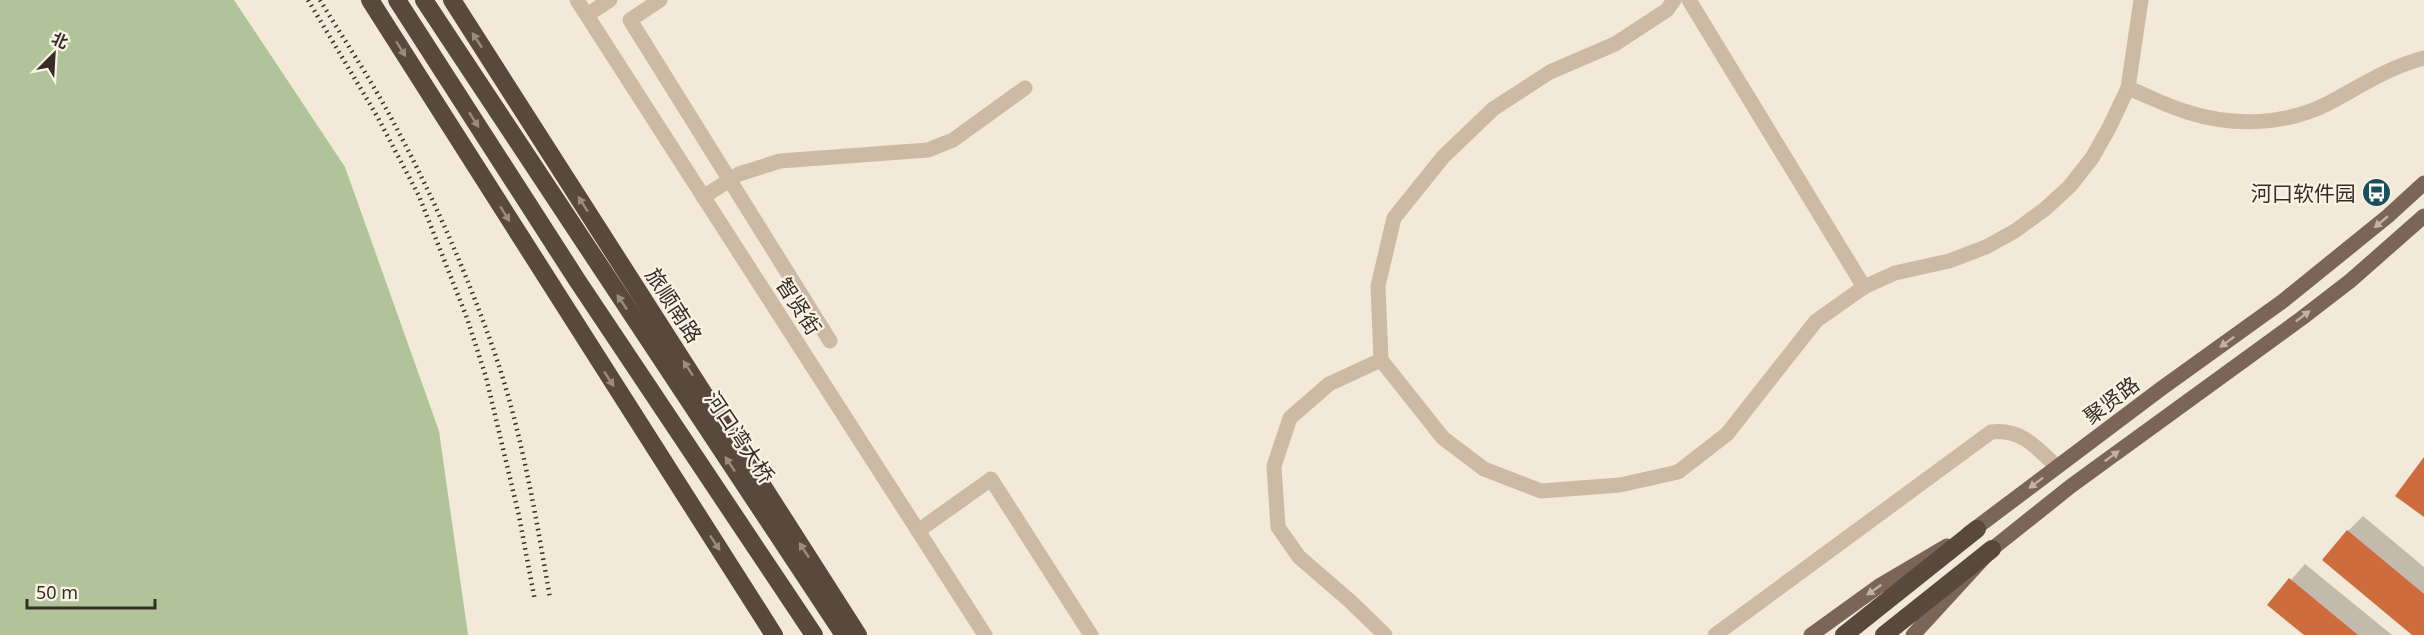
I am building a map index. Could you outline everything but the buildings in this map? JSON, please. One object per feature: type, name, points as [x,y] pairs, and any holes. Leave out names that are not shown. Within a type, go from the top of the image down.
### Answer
[{"type":"highway","points":[[370,0],[774,635]]},
{"type":"highway","points":[[397,0],[577,280],[814,635]]},
{"type":"highway","name":"河口湾大桥","points":[[424,0],[844,635]]},
{"type":"highway","name":"旅顺南路","points":[[452,0],[858,635]]},
{"type":"highway","points":[[1844,635],[1977,529]]},
{"type":"highway","points":[[1884,635],[1992,549]]},
{"type":"main road","name":"聚贤路","points":[[1811,635],[1880,586],[1977,529],[2162,388],[2283,301],[2379,224],[2424,183]]},
{"type":"main road","points":[[1913,635],[1992,549],[2080,479],[2350,281],[2424,216]]},
{"type":"street","name":"智贤街","points":[[577,0],[985,635]]},
{"type":"street","points":[[660,0],[630,20],[830,341]]},
{"type":"street","points":[[1674,0],[1667,10],[1615,44],[1550,72],[1493,109],[1443,157],[1394,218],[1378,286],[1381,360],[1443,438],[1484,469],[1541,491],[1620,485],[1678,472],[1727,434],[1816,321],[1863,286],[1895,273],[1949,261],[1986,248],[2015,231],[2045,209],[2070,186],[2092,158],[2128,88],[2141,0]]},
{"type":"street","points":[[1689,0],[1863,286]]},
{"type":"street","points":[[587,15],[602,2]]},
{"type":"street","points":[[2128,88],[2187,112],[2216,119],[2249,122],[2279,120],[2307,113],[2381,73],[2404,63],[2424,58]]},
{"type":"street","points":[[703,196],[739,174],[780,161],[928,150],[953,140],[1025,88]]},
{"type":"street","points":[[1381,360],[1329,384],[1290,418],[1274,466],[1278,527],[1299,557],[1385,635]]},
{"type":"street","points":[[1715,635],[1991,432],[2003,430],[2016,433],[2031,442],[2057,467]]},
{"type":"street","points":[[918,531],[991,479],[1091,635]]},
{"type":"green space","points":[[0,0],[234,0],[345,167],[439,431],[468,635],[0,635]]},
{"type":"railway","points":[[308,0],[377,116],[419,196],[467,318],[486,377],[519,516],[535,601]]},
{"type":"railway","points":[[320,0],[369,78],[414,161],[478,307],[510,401],[532,499],[550,598]]},
{"type":"place","name":"河口软件园","points":[[2377,193]]}]
